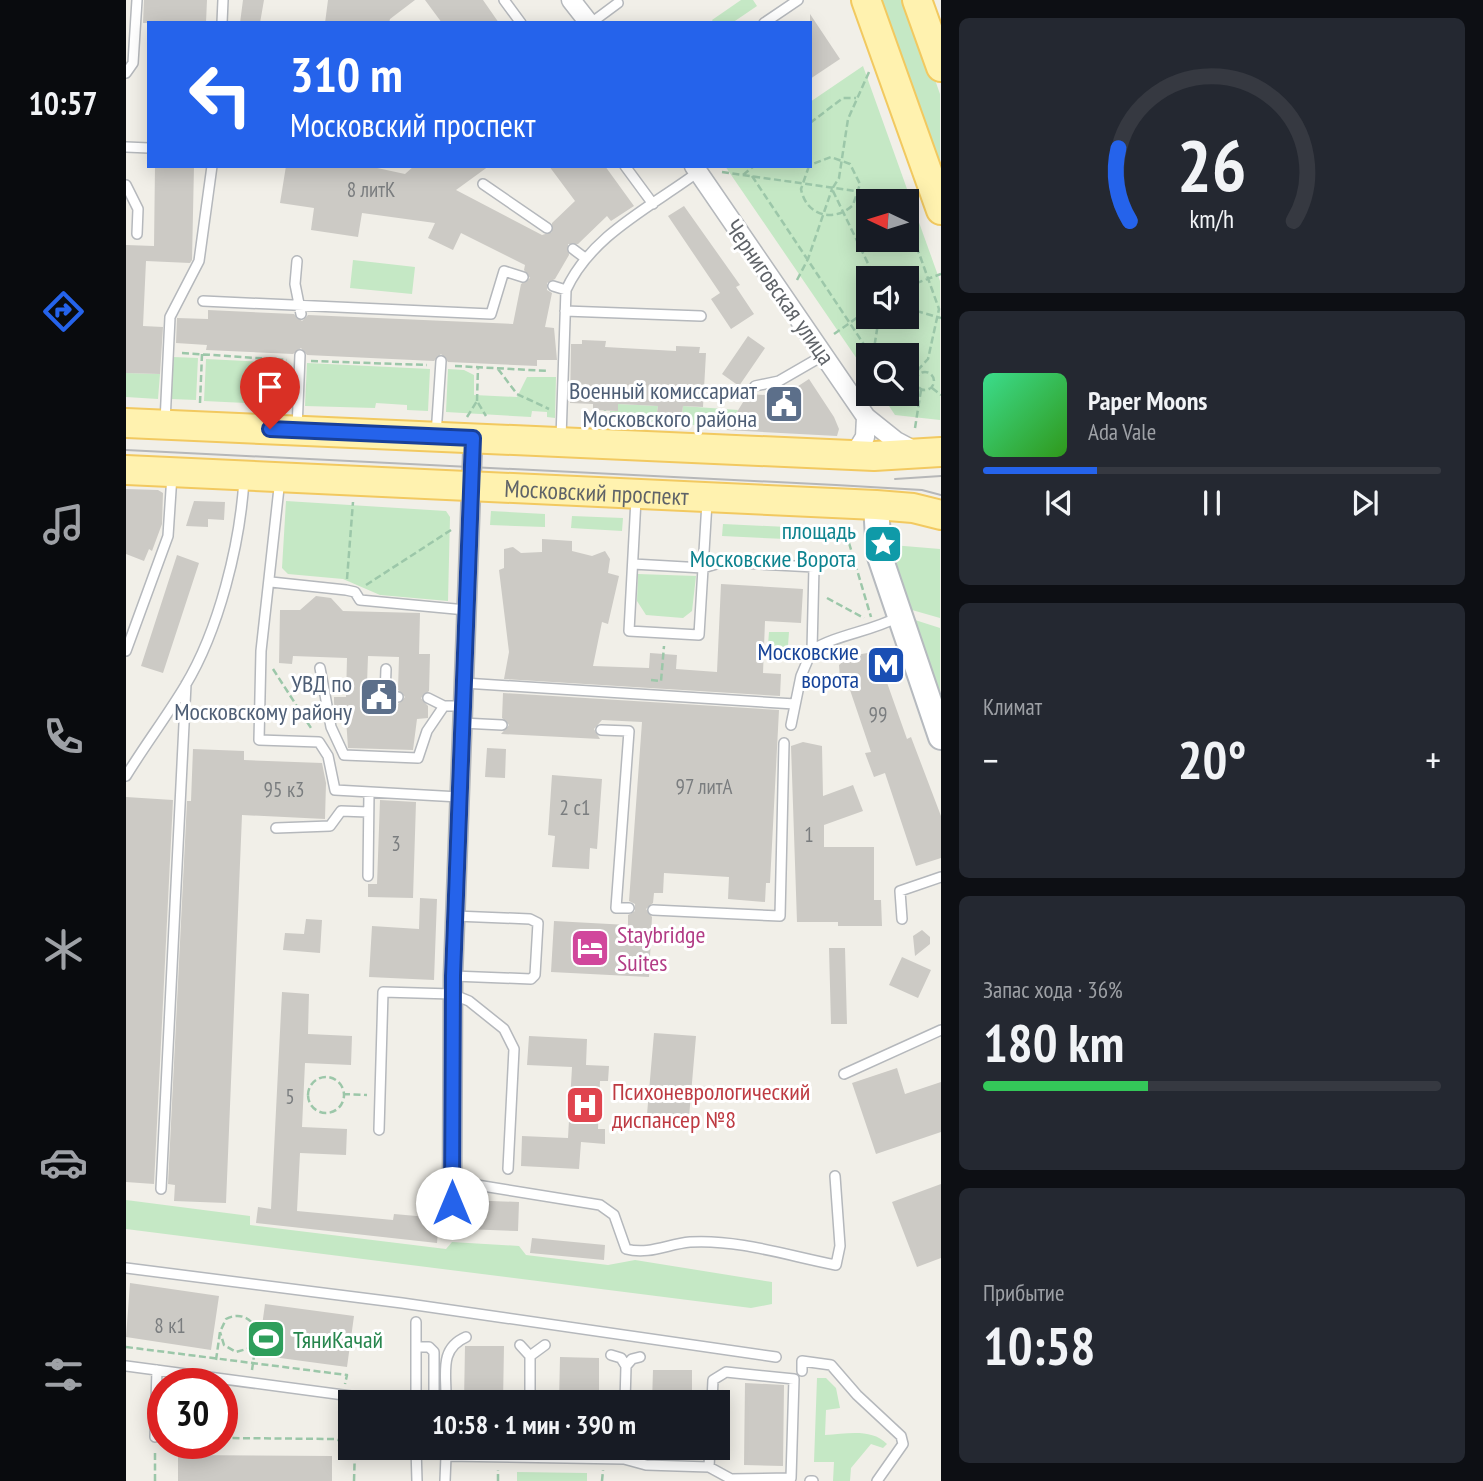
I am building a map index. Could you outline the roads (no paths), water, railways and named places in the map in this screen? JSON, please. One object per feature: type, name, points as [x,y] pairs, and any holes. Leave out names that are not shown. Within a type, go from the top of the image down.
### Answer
[{"type":"main road","points":[[866,0],[930,205]]},
{"type":"main road","points":[[917,0],[940,67]]},
{"type":"main road","name":"Московский проспект","points":[[126,423],[435,436],[475,426],[561,428],[854,455],[932,453]]},
{"type":"main road","name":"Московский проспект","points":[[126,470],[876,505],[913,508],[940,515]]},
{"type":"street","points":[[571,0],[588,21]]},
{"type":"street","name":"Черниговская улица","points":[[696,169],[866,417],[896,441],[932,453]]},
{"type":"street","points":[[854,455],[864,437],[866,417]]},
{"type":"street","points":[[452,1203],[452,985],[475,426]]},
{"type":"street","points":[[876,505],[876,539],[940,737]]},
{"type":"lane","points":[[126,73],[134,63],[136,0]]},
{"type":"lane","points":[[222,21],[223,0]]},
{"type":"lane","points":[[505,0],[520,21]]},
{"type":"lane","points":[[767,21],[798,0]]},
{"type":"lane","points":[[593,21],[618,4]]},
{"type":"lane","points":[[126,147],[147,148]]},
{"type":"lane","points":[[165,425],[170,317],[199,261],[212,168]]},
{"type":"lane","points":[[626,168],[653,204]]},
{"type":"lane","points":[[561,428],[566,290],[585,258],[603,240],[696,169]]},
{"type":"lane","points":[[126,184],[138,209],[137,234]]},
{"type":"lane","points":[[483,184],[547,228]]},
{"type":"lane","points":[[573,249],[585,258]]},
{"type":"lane","points":[[297,261],[295,284],[300,310]]},
{"type":"lane","points":[[203,301],[300,310],[443,316],[491,314],[504,271],[523,277]]},
{"type":"lane","points":[[553,286],[566,290]]},
{"type":"lane","points":[[565,311],[701,316]]},
{"type":"lane","points":[[755,386],[779,382],[824,355]]},
{"type":"lane","points":[[297,430],[300,358]]},
{"type":"lane","points":[[435,436],[441,361]]},
{"type":"lane","points":[[126,651],[168,536],[173,472]]},
{"type":"lane","points":[[126,776],[186,684],[212,627],[230,564],[243,503],[245,476]]},
{"type":"lane","points":[[280,477],[271,582],[261,652],[259,740],[319,742],[328,756],[335,790],[459,797]]},
{"type":"lane","points":[[637,494],[629,631],[699,635],[708,497]]},
{"type":"lane","points":[[633,564],[703,568],[723,562],[814,567],[812,650],[806,661],[792,725]]},
{"type":"lane","points":[[271,582],[350,591],[360,600],[466,610]]},
{"type":"lane","points":[[812,650],[824,643],[876,629],[899,616]]},
{"type":"lane","points":[[320,668],[331,727],[344,755],[418,758],[426,731],[444,706]]},
{"type":"lane","points":[[386,669],[385,696],[398,697]]},
{"type":"lane","points":[[464,683],[795,704]]},
{"type":"lane","points":[[161,1189],[186,684]]},
{"type":"lane","points":[[428,698],[462,715],[502,725]]},
{"type":"lane","points":[[601,730],[629,731],[616,908],[629,908]]},
{"type":"lane","points":[[653,910],[779,916],[783,743]]},
{"type":"lane","points":[[368,876],[369,793]]},
{"type":"lane","points":[[276,828],[330,826],[341,811],[368,812]]},
{"type":"lane","points":[[902,919],[900,891],[940,877]]},
{"type":"lane","points":[[379,1130],[383,992],[531,979],[535,975],[538,923],[530,919],[455,916]]},
{"type":"lane","points":[[452,985],[504,1029],[514,1049],[508,1169]]},
{"type":"lane","points":[[844,1074],[940,1030]]},
{"type":"lane","points":[[452,1181],[600,1205],[614,1215],[626,1250],[640,1253],[690,1242],[725,1244],[836,1265],[840,1246],[835,1176]]},
{"type":"lane","points":[[126,1268],[402,1303],[776,1357]]},
{"type":"lane","points":[[416,1321],[416,1390]]},
{"type":"lane","points":[[446,1390],[447,1350],[466,1337]]},
{"type":"lane","points":[[520,1345],[530,1356],[530,1390]]},
{"type":"lane","points":[[530,1356],[545,1345]]},
{"type":"lane","points":[[416,1347],[429,1347],[434,1352],[434,1390]]},
{"type":"lane","points":[[611,1355],[621,1358],[626,1366],[625,1390]]},
{"type":"lane","points":[[626,1366],[632,1359],[640,1357]]},
{"type":"lane","points":[[802,1371],[802,1361],[831,1364],[857,1395],[901,1436],[903,1444],[879,1480]]},
{"type":"lane","points":[[126,1366],[147,1369]]},
{"type":"lane","points":[[628,1460],[646,1465],[709,1467],[733,1480],[791,1478],[795,1385],[789,1377],[726,1372],[713,1380],[713,1390]]},
{"type":"lane","points":[[238,1381],[338,1394]]},
{"type":"lane","points":[[416,1460],[417,1481]]},
{"type":"lane","points":[[445,1481],[446,1460]]},
{"type":"lane","points":[[709,1460],[709,1467]]},
{"type":"tram line","points":[[126,450],[836,485],[922,490],[941,495]]},
{"type":"tram line","points":[[895,479],[941,476]]},
{"type":"place","name":"Военный комиссариат Московского района","points":[[784,404]]},
{"type":"place","name":"площадь Московские Ворота","points":[[883,544]]},
{"type":"place","name":"Московские ворота","points":[[886,665]]},
{"type":"place","name":"УВД по Московскому району","points":[[379,697]]},
{"type":"place","name":"Staybridge Suites","points":[[590,948]]},
{"type":"place","name":"Психоневрологический диспансер №8","points":[[585,1105]]},
{"type":"place","name":"ТяниКачай","points":[[266,1339]]}]
